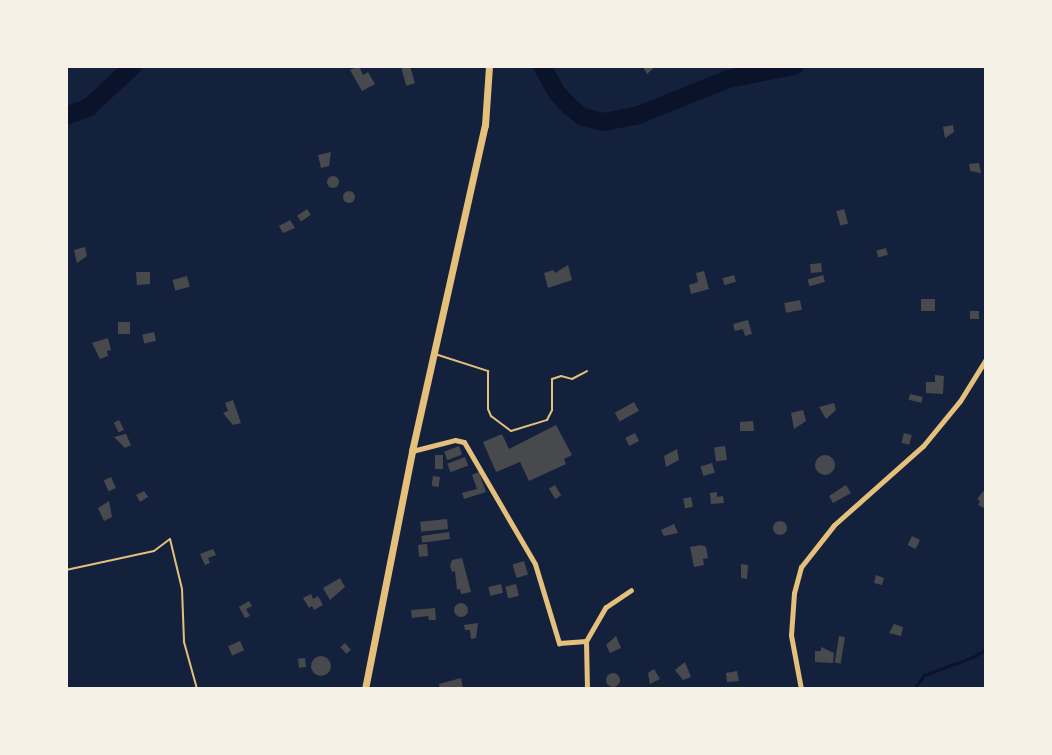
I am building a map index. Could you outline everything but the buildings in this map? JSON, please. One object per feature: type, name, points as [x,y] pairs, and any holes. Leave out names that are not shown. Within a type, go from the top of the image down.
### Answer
[{"type":"main road","points":[[365,689],[412,451],[485,125],[489,66]]},
{"type":"street","points":[[801,689],[791,635],[794,593],[801,567],[834,525],[923,446],[960,401],[986,359]]},
{"type":"street","points":[[412,451],[455,440],[464,442],[535,564],[559,643],[586,641]]},
{"type":"street","points":[[587,689],[586,641],[606,607],[631,590]]},
{"type":"lane","points":[[434,353],[488,371],[488,409],[491,416],[511,431],[547,420],[552,410],[552,379],[561,376],[572,379],[587,371]]},
{"type":"lane","points":[[66,570],[154,551],[170,539],[182,589],[184,642],[197,689]]},
{"type":"waterway","points":[[66,116],[89,107],[133,66]]},
{"type":"waterway","points":[[542,66],[557,93],[568,105],[583,117],[604,122],[636,116],[728,79],[795,66]]},
{"type":"waterway","points":[[916,686],[924,675],[986,649]]}]
